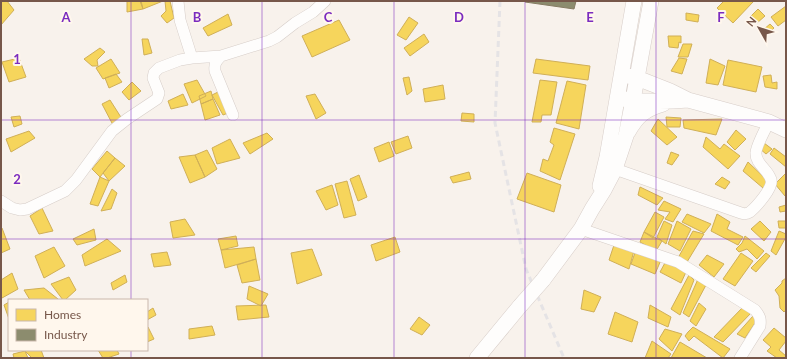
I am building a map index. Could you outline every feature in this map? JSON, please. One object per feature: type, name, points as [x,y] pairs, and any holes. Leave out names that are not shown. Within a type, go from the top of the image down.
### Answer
[{"type":"main road","points":[[592,209],[607,157],[634,1]]},
{"type":"main road","points":[[478,358],[543,280],[581,229],[615,170],[626,136],[651,1]]},
{"type":"main road","points":[[646,31],[647,61],[651,72],[669,97]]},
{"type":"main road","points":[[622,75],[637,78],[669,97]]},
{"type":"main road","points":[[618,98],[633,100],[669,97],[688,100],[768,122],[786,130]]},
{"type":"main road","points":[[626,136],[633,123],[646,110],[669,97]]},
{"type":"street","points":[[178,1],[180,20],[192,58]]},
{"type":"street","points":[[1,201],[12,208],[20,210],[27,209],[65,191],[73,183],[112,132],[127,119],[157,99],[159,93],[153,78],[154,73],[160,68],[180,60],[221,56],[269,41],[314,12],[325,1]]},
{"type":"street","points":[[221,56],[214,65],[233,114]]},
{"type":"street","points":[[615,170],[745,214],[749,212],[768,192],[771,186],[771,178],[757,160],[756,155],[756,150],[768,122]]},
{"type":"street","points":[[581,229],[678,262],[755,310],[761,320],[760,326],[740,358]]},
{"type":"building: Homes","points":[[1,1],[7,1],[14,10],[1,25]]},
{"type":"building: Homes","points":[[127,1],[141,1],[143,9],[127,12]]},
{"type":"building: Homes","points":[[140,1],[163,1],[143,9]]},
{"type":"building: Homes","points":[[165,1],[170,1],[174,18],[167,23],[161,16],[166,11]]},
{"type":"building: Homes","points":[[724,1],[753,2],[733,23],[717,8]]},
{"type":"building: Homes","points":[[786,6],[786,20],[778,26],[771,17]]},
{"type":"building: Homes","points":[[758,9],[765,16],[757,23],[751,16]]},
{"type":"building: Homes","points":[[686,13],[699,15],[698,22],[686,20]]},
{"type":"building: Homes","points":[[228,14],[232,25],[208,36],[203,28]]},
{"type":"building: Homes","points":[[409,17],[418,23],[406,40],[397,35]]},
{"type":"building: Homes","points":[[339,20],[350,40],[312,57],[302,36]]},
{"type":"building: Homes","points":[[770,24],[774,28],[767,35],[763,30]]},
{"type":"building: Homes","points":[[424,34],[429,42],[410,56],[404,48]]},
{"type":"building: Homes","points":[[668,36],[681,36],[681,43],[679,42],[678,48],[669,47]]},
{"type":"building: Homes","points":[[142,39],[148,39],[152,53],[144,55]]},
{"type":"building: Homes","points":[[683,44],[692,44],[688,57],[678,57]]},
{"type":"building: Homes","points":[[100,48],[105,52],[97,60],[98,66],[92,66],[84,59]]},
{"type":"building: Homes","points":[[19,58],[26,77],[9,82],[2,62]]},
{"type":"building: Homes","points":[[679,58],[687,59],[682,74],[671,71]]},
{"type":"building: Homes","points":[[111,59],[120,73],[103,79],[96,68]]},
{"type":"building: Homes","points":[[536,59],[590,66],[588,80],[533,73]]},
{"type":"building: Homes","points":[[710,59],[725,66],[718,85],[706,83]]},
{"type":"building: Homes","points":[[728,60],[762,67],[756,92],[723,85]]},
{"type":"building: Homes","points":[[116,74],[122,82],[109,88],[105,78]]},
{"type":"building: Homes","points":[[771,75],[772,83],[777,82],[777,89],[765,87],[763,76]]},
{"type":"building: Homes","points":[[409,77],[412,91],[407,95],[403,78]]},
{"type":"building: Homes","points":[[197,80],[206,96],[192,103],[184,84]]},
{"type":"building: Homes","points":[[540,80],[557,82],[551,115],[542,115],[541,122],[532,122]]},
{"type":"building: Homes","points":[[567,81],[586,85],[579,129],[556,123]]},
{"type":"building: Homes","points":[[132,82],[141,91],[129,100],[122,92]]},
{"type":"building: Homes","points":[[443,85],[445,99],[425,102],[423,89]]},
{"type":"building: Homes","points":[[211,91],[213,99],[201,104],[199,96]]},
{"type":"building: Homes","points":[[220,91],[228,113],[223,115],[212,95]]},
{"type":"building: Homes","points":[[183,94],[188,105],[171,109],[168,101]]},
{"type":"building: Homes","points":[[315,94],[326,113],[316,119],[306,96]]},
{"type":"building: Homes","points":[[213,99],[220,115],[205,120],[201,104]]},
{"type":"building: Homes","points":[[110,100],[124,122],[113,125],[102,104]]},
{"type":"building: Homes","points":[[462,113],[474,114],[474,122],[461,121]]},
{"type":"building: Homes","points":[[20,116],[22,124],[14,127],[11,117]]},
{"type":"building: Homes","points":[[666,117],[681,118],[680,127],[667,127]]},
{"type":"building: Homes","points":[[658,119],[677,137],[667,145],[651,131]]},
{"type":"building: Homes","points":[[722,119],[716,135],[684,128],[683,120]]},
{"type":"building: Homes","points":[[554,128],[575,134],[560,180],[540,171],[543,159],[548,161],[554,145],[550,142]]},
{"type":"building: Homes","points":[[736,130],[746,139],[735,150],[727,142]]},
{"type":"building: Homes","points":[[29,131],[35,138],[11,152],[6,139]]},
{"type":"building: Homes","points":[[267,133],[273,139],[250,154],[243,143]]},
{"type":"building: Homes","points":[[408,136],[412,148],[396,154],[391,142]]},
{"type":"building: Homes","points":[[706,137],[720,149],[724,144],[740,156],[728,169],[703,147]]},
{"type":"building: Homes","points":[[230,139],[240,158],[217,164],[212,148]]},
{"type":"building: Homes","points":[[389,142],[394,156],[379,162],[374,148]]},
{"type":"building: Homes","points":[[764,143],[772,149],[766,154],[759,148]]},
{"type":"building: Homes","points":[[774,148],[786,157],[786,167],[770,154]]},
{"type":"building: Homes","points":[[207,150],[217,169],[205,177],[195,155]]},
{"type":"building: Homes","points":[[107,151],[115,158],[100,177],[92,169]]},
{"type":"building: Homes","points":[[671,152],[679,155],[672,165],[667,163]]},
{"type":"building: Homes","points":[[195,155],[205,177],[190,183],[179,157]]},
{"type":"building: Homes","points":[[115,158],[125,166],[109,181],[103,173]]},
{"type":"building: Homes","points":[[748,162],[769,182],[763,188],[743,171]]},
{"type":"building: Homes","points":[[469,172],[471,179],[453,183],[450,177]]},
{"type":"building: Homes","points":[[527,173],[561,185],[554,212],[517,199]]},
{"type":"building: Homes","points":[[785,174],[786,194],[785,196],[775,184]]},
{"type":"building: Homes","points":[[359,175],[367,197],[358,201],[350,179]]},
{"type":"building: Homes","points":[[100,177],[109,181],[98,206],[90,204]]},
{"type":"building: Homes","points":[[722,177],[730,182],[725,189],[715,184]]},
{"type":"building: Homes","points":[[347,181],[356,215],[344,218],[335,184]]},
{"type":"building: Homes","points":[[332,185],[338,205],[326,210],[316,191]]},
{"type":"building: Homes","points":[[640,187],[663,198],[657,205],[638,195]]},
{"type":"building: Homes","points":[[112,189],[117,193],[111,209],[101,211]]},
{"type":"building: Homes","points":[[664,201],[681,209],[673,222],[665,219],[670,212],[658,210]]},
{"type":"building: Homes","points":[[786,205],[786,211],[780,212],[779,207]]},
{"type":"building: Homes","points":[[42,208],[53,231],[39,234],[30,216]]},
{"type":"building: Homes","points":[[655,212],[664,217],[653,238],[644,232]]},
{"type":"building: Homes","points":[[687,214],[711,224],[704,233],[682,222]]},
{"type":"building: Homes","points":[[717,214],[730,222],[727,229],[743,237],[738,245],[711,231]]},
{"type":"building: Homes","points":[[185,219],[195,235],[173,238],[170,222]]},
{"type":"building: Homes","points":[[664,221],[672,225],[666,244],[657,237]]},
{"type":"building: Homes","points":[[677,221],[691,229],[680,251],[668,244]]},
{"type":"building: Homes","points":[[760,221],[771,232],[764,241],[751,229]]},
{"type":"building: Homes","points":[[778,221],[786,221],[786,228],[779,228]]},
{"type":"building: Homes","points":[[1,228],[10,249],[1,253]]},
{"type":"building: Homes","points":[[94,229],[96,240],[77,245],[73,239]]},
{"type":"building: Homes","points":[[693,231],[704,234],[687,262],[678,258]]},
{"type":"building: Homes","points":[[779,231],[786,234],[786,237],[776,255],[771,251]]},
{"type":"building: Homes","points":[[644,232],[662,241],[656,251],[640,242]]},
{"type":"building: Homes","points":[[236,236],[238,246],[221,250],[218,239]]},
{"type":"building: Homes","points":[[745,236],[764,251],[757,259],[747,249],[739,252],[736,249],[742,243]]},
{"type":"building: Homes","points":[[395,237],[400,252],[376,261],[371,245]]},
{"type":"building: Homes","points":[[107,239],[121,251],[85,266],[82,255]]},
{"type":"building: Homes","points":[[615,242],[635,247],[629,269],[609,260]]},
{"type":"building: Homes","points":[[54,247],[65,266],[44,278],[35,256]]},
{"type":"building: Homes","points":[[254,247],[256,259],[225,268],[221,250]]},
{"type":"building: Homes","points":[[312,249],[322,275],[297,284],[291,253]]},
{"type":"building: Homes","points":[[636,250],[661,260],[655,274],[631,264]]},
{"type":"building: Homes","points":[[167,252],[171,265],[154,267],[151,254]]},
{"type":"building: Homes","points":[[741,253],[753,261],[735,286],[723,279]]},
{"type":"building: Homes","points":[[766,253],[770,256],[756,272],[751,268]]},
{"type":"building: Homes","points":[[707,255],[724,264],[714,277],[699,265]]},
{"type":"building: Homes","points":[[256,259],[260,280],[242,283],[237,265]]},
{"type":"building: Homes","points":[[666,261],[686,272],[681,283],[660,272]]},
{"type":"building: Homes","points":[[12,273],[18,289],[2,298],[1,280]]},
{"type":"building: Homes","points":[[125,275],[127,282],[113,290],[111,283]]},
{"type":"building: Homes","points":[[689,275],[694,280],[680,315],[671,309]]},
{"type":"building: Homes","points":[[69,277],[76,290],[66,299],[62,299],[51,284]]},
{"type":"building: Homes","points":[[786,278],[786,310],[784,312],[780,308],[779,296],[775,290]]},
{"type":"building: Homes","points":[[698,279],[706,285],[689,317],[683,313]]},
{"type":"building: Homes","points":[[249,286],[268,294],[261,306],[247,299]]},
{"type":"building: Homes","points":[[44,288],[58,299],[29,299],[24,290]]},
{"type":"building: Homes","points":[[584,290],[601,297],[594,312],[581,309]]},
{"type":"building: Homes","points":[[8,303],[8,316],[4,305]]},
{"type":"building: Homes","points":[[699,303],[706,309],[696,326],[690,321]]},
{"type":"building: Homes","points":[[266,305],[269,317],[238,320],[236,306]]},
{"type":"building: Homes","points":[[650,305],[671,317],[668,327],[648,318]]},
{"type":"building: Homes","points":[[743,307],[752,312],[723,342],[714,337]]},
{"type":"building: Homes","points":[[153,308],[156,315],[148,319],[148,311]]},
{"type":"building: Homes","points":[[615,312],[638,322],[632,342],[608,334]]},
{"type":"building: Homes","points":[[753,316],[757,320],[745,338],[737,334]]},
{"type":"building: Homes","points":[[419,317],[430,325],[422,335],[410,329]]},
{"type":"building: Homes","points":[[212,326],[215,335],[189,339],[189,329]]},
{"type":"building: Homes","points":[[148,327],[154,339],[148,342]]},
{"type":"building: Homes","points":[[693,327],[730,349],[723,358],[694,336],[689,341],[685,336]]},
{"type":"building: Homes","points":[[774,328],[786,338],[786,341],[779,350],[786,356],[785,358],[777,358],[767,351],[771,347],[763,340]]},
{"type":"building: Homes","points":[[665,329],[682,334],[672,351],[659,339]]},
{"type":"building: Homes","points":[[652,341],[671,354],[668,358],[645,358]]},
{"type":"building: Homes","points":[[680,342],[707,358],[671,358]]},
{"type":"building: Homes","points":[[25,351],[41,351],[44,358],[32,358]]},
{"type":"building: Homes","points":[[25,351],[28,358],[14,358],[13,354]]},
{"type":"building: Homes","points":[[99,351],[118,351],[119,354],[107,358],[103,358]]},
{"type":"building: Industry","points":[[576,1],[574,9],[525,2]]},
{"type":"railway","points":[[500,1],[495,123],[526,269],[564,358]]}]
